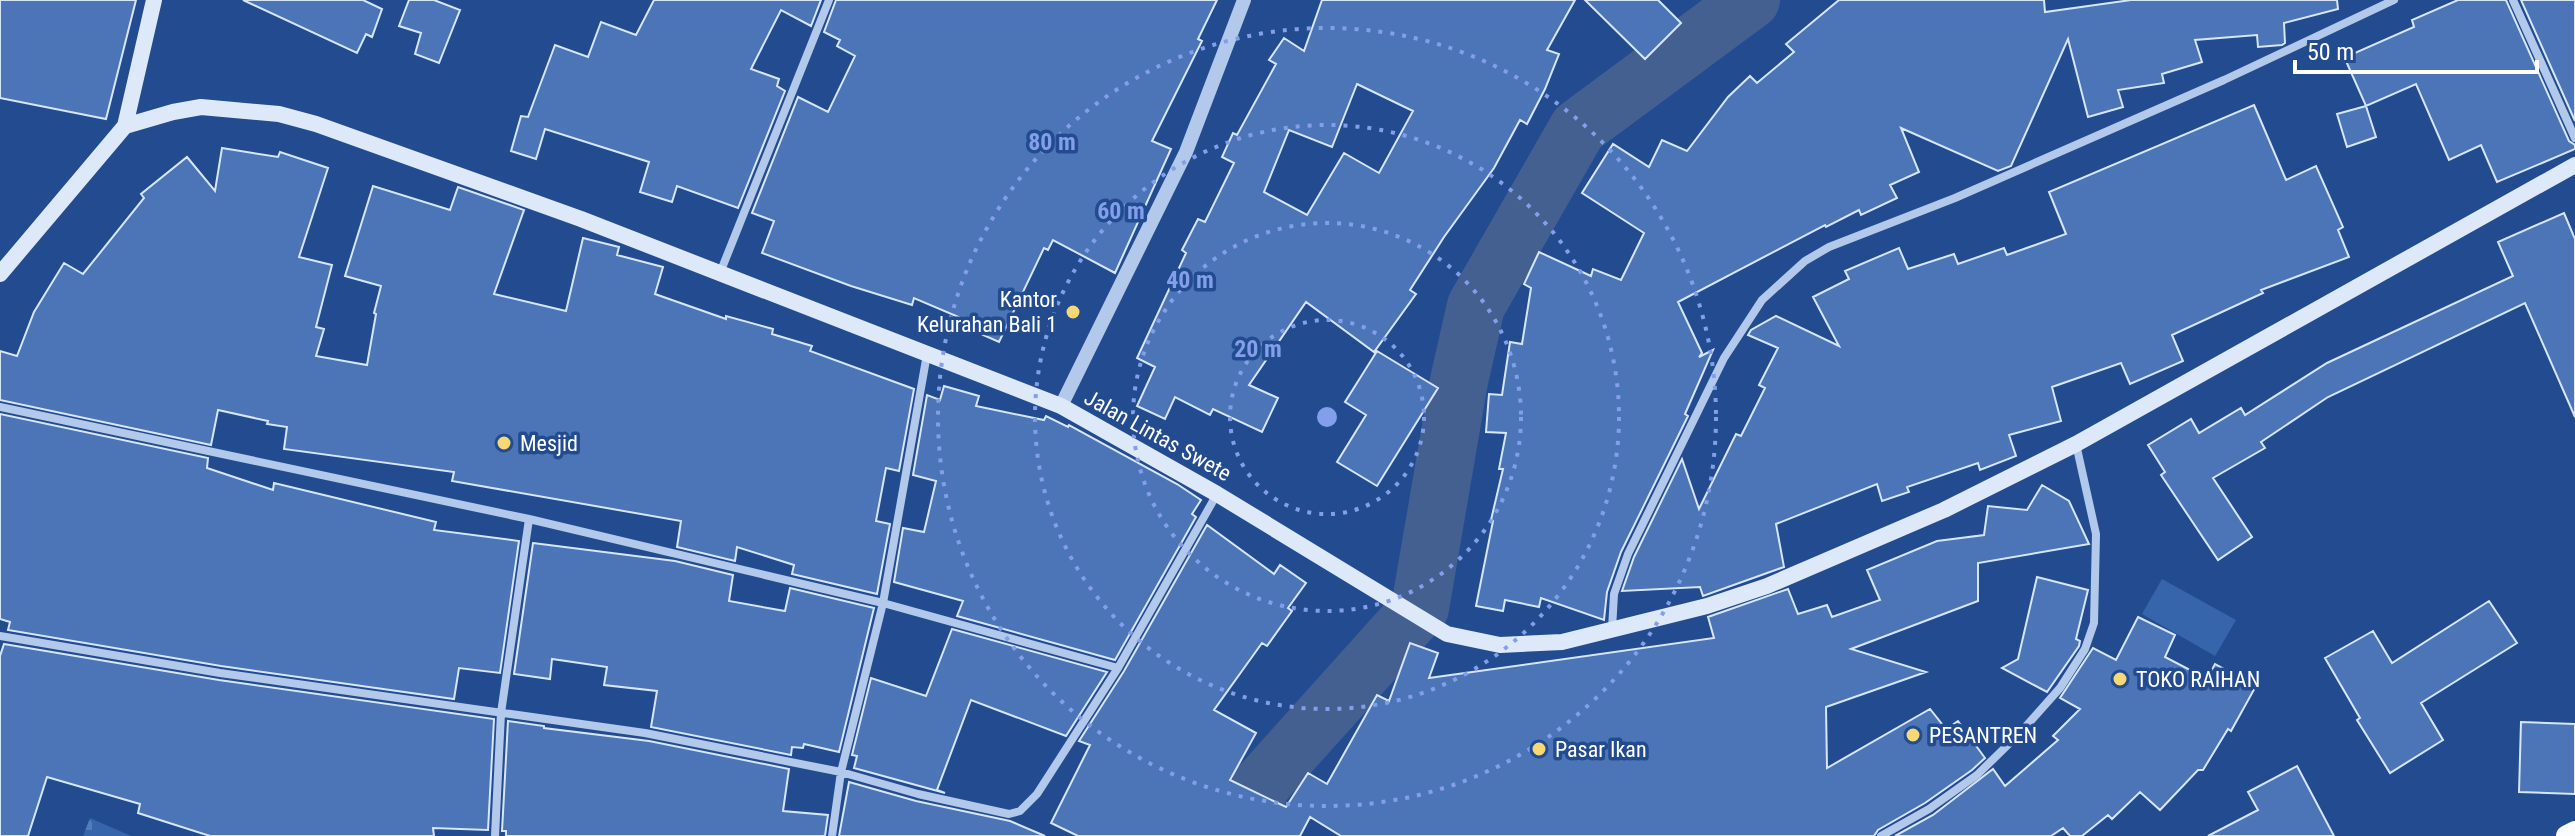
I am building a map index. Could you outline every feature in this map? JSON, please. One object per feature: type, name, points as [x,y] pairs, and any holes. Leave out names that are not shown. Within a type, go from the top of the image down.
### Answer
[{"type":"highway","points":[[2567,836],[2575,832]]},
{"type":"main road","points":[[0,274],[125,126],[154,0]]},
{"type":"main road","points":[[125,126],[201,107],[279,114],[330,129],[581,219],[1061,406]]},
{"type":"main road","name":"Jalan Lintas Swete","points":[[1061,406],[1217,494],[1447,634],[1500,645],[1562,642],[1707,606],[1767,586],[1944,510],[2076,444],[2575,165]]},
{"type":"street","points":[[720,273],[829,0]]},
{"type":"street","name":"Jalan Lintas Swete","points":[[1061,406],[1186,152],[1244,0]]},
{"type":"street","points":[[1612,630],[1614,594],[1628,554],[1724,358],[1762,300],[1805,261],[1829,247],[1955,198],[2224,80],[2394,0]]},
{"type":"street","points":[[2513,0],[2575,138]]},
{"type":"street","points":[[832,836],[841,772],[883,603],[927,353]]},
{"type":"street","points":[[0,407],[529,519],[883,603],[1118,668]]},
{"type":"street","points":[[1881,836],[1929,809],[1977,775],[2060,688],[2085,649],[2094,623],[2096,534],[2076,444]]},
{"type":"street","points":[[0,636],[220,673],[645,733],[841,772],[946,800],[1014,814],[1037,794],[1118,668],[1217,494]]},
{"type":"street","points":[[495,836],[501,713],[529,519]]},
{"type":"green space","points":[[2162,579],[2236,620],[2215,656],[2142,614]]},
{"type":"green space","points":[[90,818],[131,836],[83,836]]},
{"type":"building","points":[[0,0],[136,0],[106,119],[0,98]]},
{"type":"building","points":[[243,0],[363,0],[382,9],[372,37],[366,34],[357,53]]},
{"type":"building","points":[[409,0],[434,0],[460,10],[439,63],[415,54],[421,33],[399,26]]},
{"type":"building","points":[[654,0],[821,0],[811,26],[781,10],[751,69],[779,79],[777,86],[785,91],[738,208],[677,186],[672,202],[640,192],[649,162],[545,129],[536,159],[511,151],[521,116],[528,117],[555,45],[588,57],[601,22],[636,35]]},
{"type":"building","points":[[836,0],[1217,0],[1198,39],[1202,41],[1152,141],[1171,149],[1115,273],[1053,240],[1048,250],[1044,248],[999,342],[965,327],[968,321],[914,298],[912,305],[762,253],[774,221],[752,213],[798,97],[828,112],[855,56],[837,46],[840,40],[824,32]]},
{"type":"building","points":[[1322,0],[1575,0],[1547,50],[1559,54],[1527,124],[1520,120],[1494,168],[1410,290],[1416,294],[1374,352],[1306,302],[1249,385],[1278,398],[1262,432],[1213,409],[1210,415],[1175,397],[1165,419],[1137,406],[1155,367],[1137,358],[1186,253],[1182,250],[1198,219],[1205,222],[1234,163],[1222,157],[1233,133],[1237,135],[1276,64],[1269,60],[1284,38],[1304,51]],"holes":[[[1357,84],[1413,111],[1379,173],[1344,153],[1307,215],[1264,192],[1289,130],[1332,147]]]},
{"type":"building","points":[[1585,0],[1658,0],[1681,23],[1645,59]]},
{"type":"building","points":[[1839,0],[2044,0],[2045,12],[2131,0],[2337,0],[2338,9],[2284,23],[2285,43],[2282,45],[2258,47],[2257,35],[2195,40],[2202,62],[2162,74],[2164,83],[2118,90],[2123,107],[2088,117],[2068,39],[2011,166],[1998,171],[1901,128],[1919,172],[1890,185],[1897,198],[1861,215],[1859,210],[1825,225],[1678,302],[1702,353],[1699,357],[1713,350],[1685,414],[1688,416],[1621,552],[1607,592],[1604,620],[1541,598],[1539,607],[1505,600],[1503,611],[1476,606],[1503,469],[1499,469],[1506,433],[1486,432],[1489,394],[1502,395],[1510,342],[1522,344],[1531,288],[1524,284],[1539,252],[1591,276],[1593,269],[1621,280],[1644,233],[1582,193],[1613,144],[1649,167],[1662,140],[1687,151],[1728,97],[1750,76],[1757,83],[1794,52],[1786,44]]},
{"type":"building","points":[[2458,0],[2506,0],[2575,149],[2497,182],[2481,145],[2449,160],[2416,84],[2366,106],[2346,61],[2348,56],[2414,27],[2412,20]]},
{"type":"building","points":[[2521,0],[2575,0],[2575,121]]},
{"type":"building","points":[[2254,105],[2286,180],[2316,166],[2343,227],[2338,230],[2349,257],[2261,290],[2263,293],[2172,335],[2183,361],[2130,384],[2121,363],[2052,387],[2061,421],[2009,435],[2016,456],[1980,470],[1978,463],[1907,487],[1909,492],[1882,501],[1877,484],[1776,524],[1784,567],[1703,596],[1700,587],[1622,591],[1634,557],[1682,459],[1699,509],[1736,434],[1741,436],[1765,388],[1759,385],[1778,348],[1748,335],[1751,330],[1776,316],[1839,346],[1813,297],[1849,279],[1845,271],[1899,248],[1908,269],[1954,254],[1958,264],[2004,248],[2007,255],[2066,234],[2049,192]]},
{"type":"building","points":[[2366,106],[2376,137],[2347,147],[2337,114]]},
{"type":"building","points":[[222,148],[278,157],[280,152],[328,168],[299,257],[332,265],[316,327],[324,329],[316,356],[367,365],[381,286],[345,276],[373,186],[450,210],[458,187],[524,210],[494,294],[566,311],[583,238],[619,247],[617,255],[663,267],[655,294],[726,319],[726,316],[773,329],[772,334],[812,346],[810,351],[914,389],[899,471],[886,468],[876,521],[890,524],[877,594],[792,574],[794,565],[737,547],[735,561],[677,547],[681,521],[452,481],[454,472],[284,449],[287,427],[267,424],[268,421],[218,410],[211,445],[0,400],[0,351],[17,356],[34,312],[64,263],[83,274],[144,198],[141,194],[187,157],[215,191]]},
{"type":"building","points":[[2564,213],[2575,239],[2575,417],[2525,303],[2328,397],[2261,442],[2265,448],[2213,478],[2252,537],[2218,560],[2161,475],[2165,472],[2148,445],[2191,419],[2199,433],[2241,408],[2245,415],[2327,363],[2513,276],[2498,242]]},
{"type":"building","points":[[1377,351],[1438,388],[1377,486],[1337,462],[1366,415],[1345,402]]},
{"type":"building","points":[[944,386],[979,396],[976,406],[1044,420],[1046,416],[1069,425],[1201,500],[1192,514],[1196,517],[1115,660],[957,616],[963,601],[894,582],[903,528],[924,532],[936,481],[913,475],[927,395],[940,400]]},
{"type":"building","points":[[0,414],[208,458],[207,468],[273,490],[274,483],[436,522],[434,530],[519,541],[500,673],[459,668],[454,699],[221,666],[8,630],[10,622],[0,619]]},
{"type":"building","points":[[2042,485],[2069,501],[2089,544],[1978,563],[1978,601],[1851,649],[1926,672],[1826,707],[1827,768],[1930,709],[1946,729],[1958,721],[1985,758],[1925,803],[1878,830],[1874,836],[1341,836],[1310,817],[1300,836],[1078,836],[1051,823],[1090,745],[1079,741],[1124,671],[1207,525],[1274,574],[1280,565],[1306,583],[1288,608],[1292,611],[1267,646],[1262,643],[1214,710],[1256,733],[1230,780],[1286,807],[1308,773],[1327,784],[1377,695],[1389,701],[1410,643],[1438,653],[1429,678],[1714,638],[1708,617],[1788,589],[1798,614],[1827,605],[1832,617],[1880,600],[1867,570],[1937,541],[1984,535],[1988,506],[2027,510]]},
{"type":"building","points":[[533,543],[675,561],[733,575],[729,601],[785,611],[790,588],[874,608],[839,752],[804,744],[803,748],[792,747],[791,755],[651,727],[657,691],[604,685],[607,667],[552,659],[550,679],[514,674]]},
{"type":"building","points":[[2037,577],[2088,590],[2076,639],[2080,641],[2079,646],[2047,692],[2002,668],[2018,659]]},
{"type":"building","points":[[2489,601],[2517,643],[2421,703],[2443,740],[2390,773],[2357,720],[2360,718],[2325,658],[2373,631],[2392,663]]},
{"type":"building","points":[[2138,617],[2175,635],[2165,657],[2207,679],[2215,664],[2256,686],[2231,731],[2228,729],[2203,770],[2198,770],[2160,810],[2140,792],[2112,819],[2108,815],[2082,836],[2070,836],[2063,828],[2051,836],[1895,836],[1933,815],[1993,769],[2005,786],[2058,740],[2053,736],[2080,709],[2060,698],[2093,648],[2116,660]]},
{"type":"building","points":[[952,629],[1107,672],[1066,736],[971,700],[937,790],[945,793],[854,768],[857,756],[852,755],[871,678],[926,696]]},
{"type":"building","points":[[4,644],[219,680],[494,719],[488,830],[433,828],[434,836],[210,836],[138,813],[140,804],[47,777],[28,836],[0,836],[0,656]]},
{"type":"building","points":[[508,721],[649,741],[789,769],[783,811],[828,815],[825,836],[506,836],[506,831],[502,831]]},
{"type":"building","points":[[2521,722],[2575,724],[2575,794],[2519,792]]},
{"type":"building","points":[[2297,766],[2334,836],[2208,836],[2258,810],[2248,792]]},
{"type":"building","points":[[849,782],[916,801],[1010,821],[1045,836],[839,836]]},
{"type":"waterway","points":[[1242,836],[1261,785],[1420,608],[1459,381],[1476,306],[1578,128],[1751,0]]},
{"type":"place","name":"Kantor Kelurahan Bali 1","points":[[1073,312]]},
{"type":"place","name":"Mesjid","points":[[504,443]]},
{"type":"place","name":"TOKO RAIHAN","points":[[2120,679]]},
{"type":"place","name":"PESANTREN","points":[[1913,735]]},
{"type":"place","name":"Pasar Ikan","points":[[1539,749]]}]
